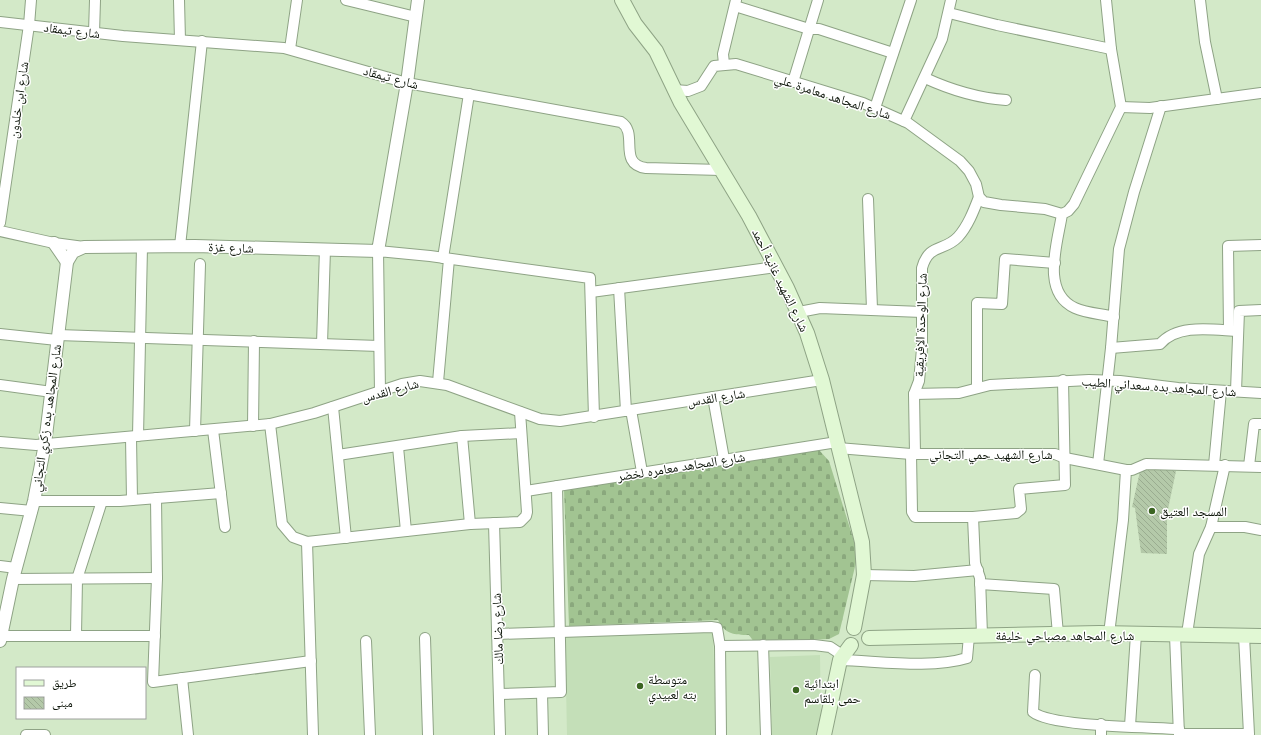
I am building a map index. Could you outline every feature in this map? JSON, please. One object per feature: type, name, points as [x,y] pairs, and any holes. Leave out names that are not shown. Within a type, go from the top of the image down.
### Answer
[{"type":"main road","name":"شارع الشهيد غانية أحمد","points":[[622,0],[635,24],[661,60],[674,90],[750,216],[799,312],[822,380],[862,542],[864,575],[853,641]]},
{"type":"main road","name":"شارع المجاهد مصباحي خليفة","points":[[853,641],[1058,634],[1261,636]]},
{"type":"main road","points":[[824,735],[853,641]]},
{"type":"street","name":"شارع ابن خلدون","points":[[0,223],[29,25],[31,0]]},
{"type":"street","points":[[94,33],[96,0]]},
{"type":"street","points":[[179,0],[180,40]]},
{"type":"street","points":[[290,49],[297,0]]},
{"type":"street","points":[[346,0],[416,17]]},
{"type":"street","points":[[380,392],[378,251],[407,83],[418,0]]},
{"type":"street","points":[[793,82],[818,0]]},
{"type":"street","points":[[874,108],[911,0]]},
{"type":"street","points":[[904,121],[926,78],[942,39],[951,0]]},
{"type":"street","points":[[979,197],[984,202],[990,204],[1045,209],[1062,214],[1068,211],[1074,204],[1121,107],[1111,49],[1106,0]]},
{"type":"street","points":[[1200,0],[1205,42],[1217,99]]},
{"type":"street","points":[[674,90],[688,91],[701,86],[714,66],[724,64],[723,54],[735,3],[809,29],[819,29],[893,53]]},
{"type":"street","points":[[949,13],[997,25],[1111,49]]},
{"type":"street","name":"شارع تيمقاد","points":[[0,22],[94,33],[290,49],[407,83],[621,122],[626,125],[628,130],[630,156],[634,163],[642,167],[721,170]]},
{"type":"street","points":[[180,246],[202,41]]},
{"type":"street","name":"شارع المجاهد معامرة علي","points":[[724,64],[736,64],[793,82],[874,108],[904,121],[960,161],[970,171],[976,184],[979,197]]},
{"type":"street","points":[[926,78],[949,89],[988,99],[1006,100]]},
{"type":"street","points":[[1121,107],[1150,108],[1261,93]]},
{"type":"street","points":[[438,382],[446,258],[469,94]]},
{"type":"street","points":[[1098,464],[1114,317],[1116,276],[1123,230],[1161,106]]},
{"type":"street","name":"شارع الوحدة الإفريقية","points":[[973,517],[915,518],[912,512],[914,394],[921,366],[922,268],[925,257],[935,250],[951,243],[959,236],[975,209],[979,197]]},
{"type":"street","points":[[868,199],[872,309]]},
{"type":"street","points":[[1062,214],[1055,263],[1056,287],[1060,296],[1075,308],[1114,317]]},
{"type":"street","name":"شارع غزة","points":[[0,231],[54,243],[84,247],[180,246],[378,251]]},
{"type":"street","points":[[54,243],[67,262],[73,252],[84,247]]},
{"type":"street","points":[[1236,392],[1228,246],[1261,245]]},
{"type":"street","points":[[132,500],[140,338],[142,247]]},
{"type":"street","points":[[322,344],[325,250]]},
{"type":"street","points":[[378,251],[446,258],[590,278],[594,417]]},
{"type":"street","points":[[977,388],[977,303],[1002,304],[1005,259],[1055,263]]},
{"type":"street","name":"شارع المجاهد بده زكري التجاني","points":[[1,633],[14,574],[33,506],[45,444],[67,262]]},
{"type":"street","points":[[195,431],[200,264]]},
{"type":"street","points":[[591,292],[776,267]]},
{"type":"street","points":[[619,288],[629,411],[642,472]]},
{"type":"street","points":[[799,312],[820,308],[922,312]]},
{"type":"street","points":[[1233,330],[1239,311],[1261,310]]},
{"type":"street","points":[[1111,348],[1160,344],[1165,339],[1182,332],[1201,329],[1233,330]]},
{"type":"street","points":[[0,334],[57,338],[198,339],[379,346]]},
{"type":"street","points":[[254,341],[254,426]]},
{"type":"street","name":"شارع القدس","points":[[0,442],[36,445],[270,424],[333,407],[411,382],[438,382],[520,412],[550,421],[570,421],[822,380]]},
{"type":"street","points":[[720,646],[814,645],[830,647],[853,641],[930,663],[955,662],[967,658],[976,636],[980,584],[976,563],[973,517],[1016,512],[1021,509],[1019,489],[1065,485],[1063,380]]},
{"type":"street","name":"شارع المجاهد بده سعداني الطيب","points":[[914,394],[959,393],[990,385],[1018,385],[1063,380],[1106,380],[1171,388],[1261,393]]},
{"type":"street","points":[[0,385],[52,392]]},
{"type":"street","points":[[1214,465],[1221,391]]},
{"type":"street","points":[[713,397],[724,459]]},
{"type":"street","points":[[333,407],[346,538]]},
{"type":"street","points":[[270,424],[282,524],[293,537],[307,542],[470,524],[516,523],[523,519],[527,512],[520,412]]},
{"type":"street","points":[[1249,466],[1254,424],[1261,424]]},
{"type":"street","points":[[214,430],[225,527]]},
{"type":"street","points":[[338,455],[462,436],[521,433]]},
{"type":"street","points":[[462,436],[470,524]]},
{"type":"street","name":"شارع الشهيد حمي التجاني","points":[[838,445],[913,454],[1055,454],[1065,458],[1126,470],[1132,470],[1146,464],[1261,467]]},
{"type":"street","name":"شارع المجاهد معامره لخضر","points":[[526,491],[724,459],[838,445]]},
{"type":"street","points":[[398,447],[406,531]]},
{"type":"street","points":[[1179,733],[1181,635],[1199,554],[1211,527],[1226,465]]},
{"type":"street","points":[[1109,634],[1123,520],[1126,470]]},
{"type":"street","points":[[499,694],[561,692],[557,486]]},
{"type":"street","points":[[0,508],[221,493]]},
{"type":"street","points":[[156,498],[158,578],[154,682],[311,660]]},
{"type":"street","points":[[76,635],[77,578],[102,501]]},
{"type":"street","name":"شارع رضا مالك","points":[[494,523],[500,735]]},
{"type":"street","points":[[1211,527],[1245,527],[1261,530]]},
{"type":"street","points":[[307,542],[313,735]]},
{"type":"street","points":[[0,566],[14,574],[77,578],[158,578]]},
{"type":"street","points":[[864,575],[914,576],[978,570]]},
{"type":"street","points":[[980,584],[1054,589],[1058,634]]},
{"type":"street","points":[[497,634],[717,628],[720,646],[721,735]]},
{"type":"street","points":[[1,633],[155,636]]},
{"type":"street","points":[[1130,726],[1136,634]]},
{"type":"street","points":[[1035,675],[1033,712],[1039,717],[1130,726],[1179,733],[1249,734],[1244,636]]},
{"type":"street","points":[[425,638],[428,735]]},
{"type":"street","points":[[366,641],[370,735]]},
{"type":"street","points":[[763,645],[766,735]]},
{"type":"street","points":[[182,678],[188,735]]},
{"type":"street","points":[[542,692],[542,735]]},
{"type":"street","points":[[1101,724],[1101,735]]},
{"type":"street","points":[[26,735],[42,734]]},
{"type":"shaded area","name":"متوسطة بته لعبيدي","points":[[713,632],[716,735],[567,735],[565,637]]},
{"type":"shaded area","name":"ابتدائية حمى بلقاسم","points":[[820,655],[821,724],[818,735],[772,735],[770,657]]},
{"type":"green space","points":[[819,450],[829,461],[858,554],[839,634],[829,639],[754,642],[749,635],[730,633],[718,620],[569,626],[564,490]]},
{"type":"building","name":"المسجد العتيق","points":[[1151,467],[1176,471],[1167,514],[1167,554],[1141,553],[1135,508],[1132,507],[1140,471]]},
{"type":"place","name":"المسجد العتيق","points":[[1152,511]]},
{"type":"place","name":"متوسطة بته لعبيدي","points":[[640,686]]},
{"type":"place","name":"ابتدائية حمى بلقاسم","points":[[796,690]]}]
